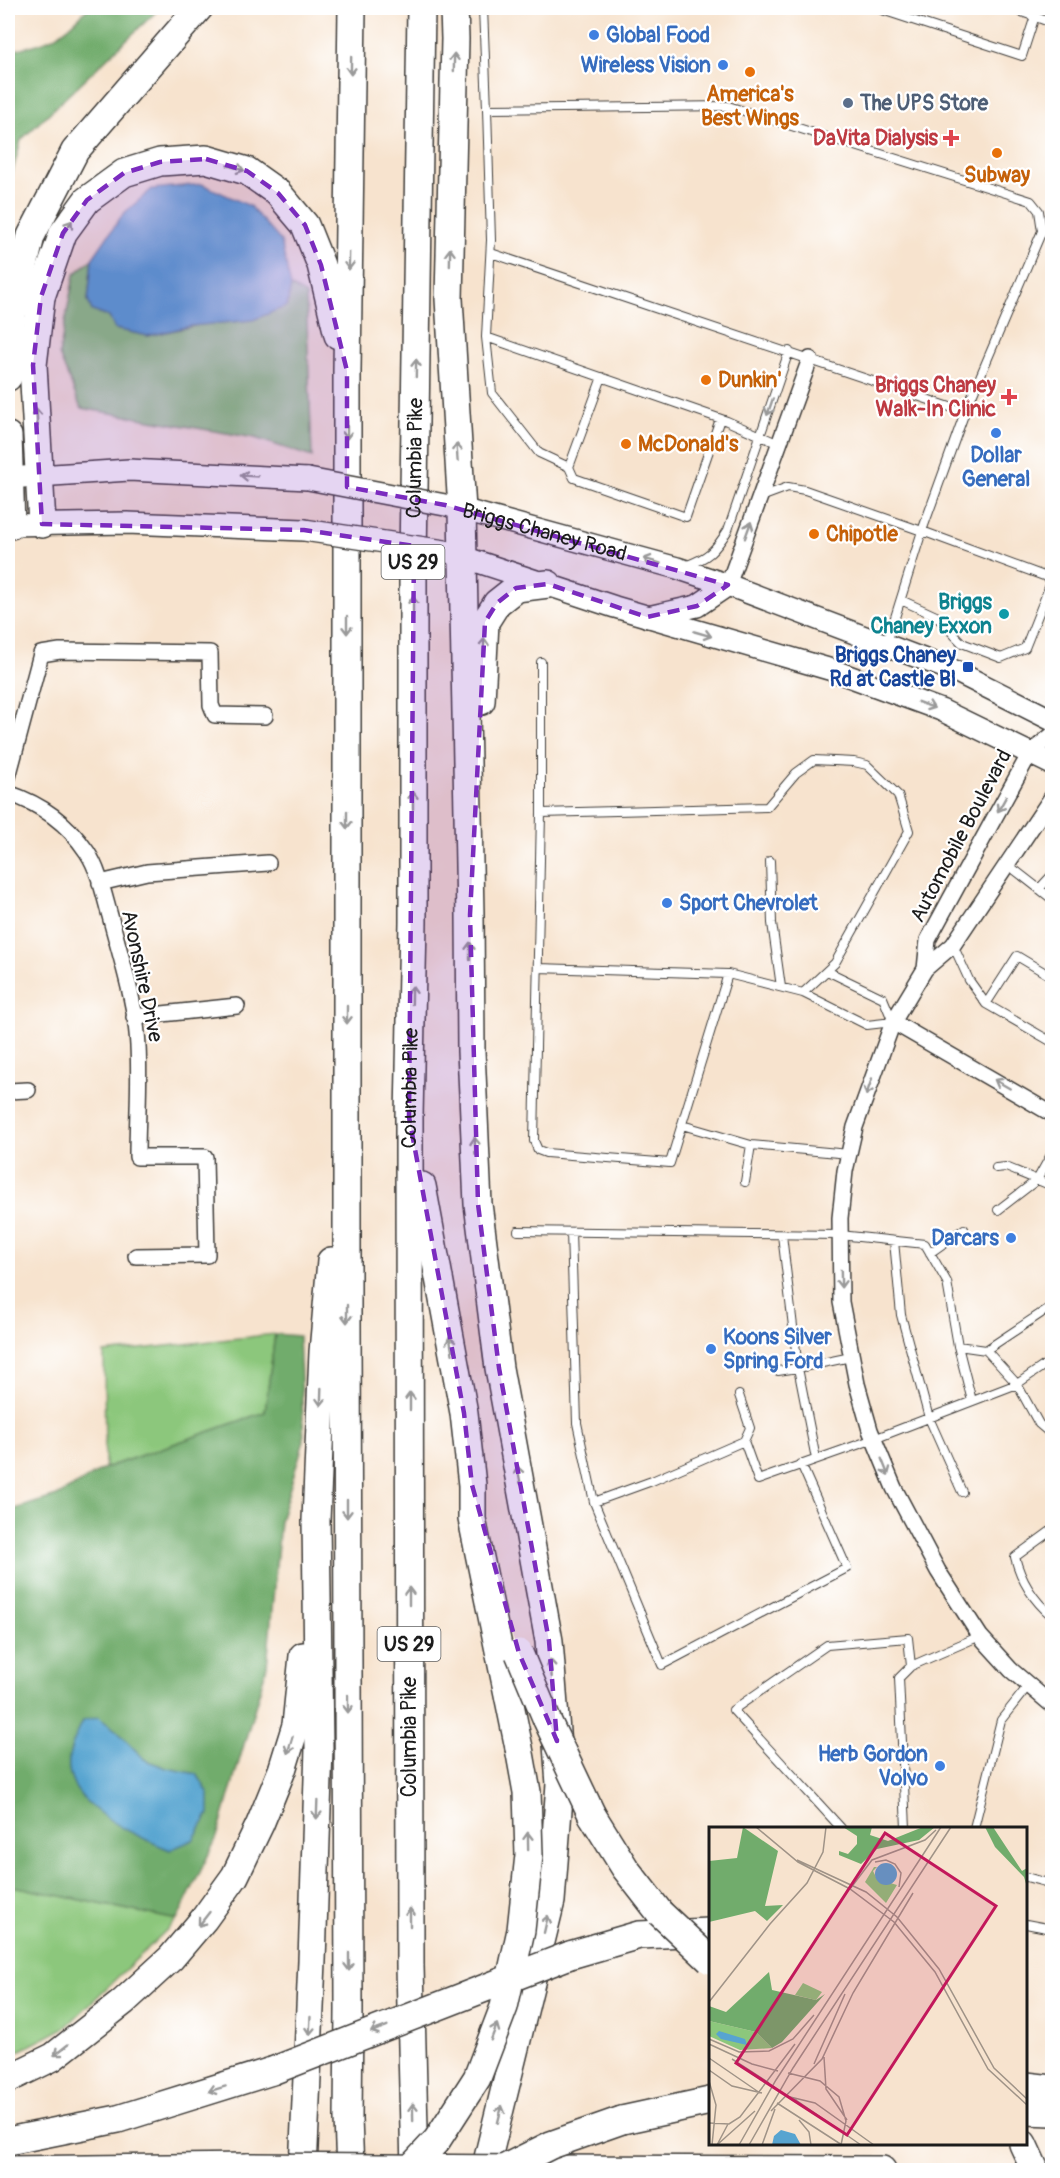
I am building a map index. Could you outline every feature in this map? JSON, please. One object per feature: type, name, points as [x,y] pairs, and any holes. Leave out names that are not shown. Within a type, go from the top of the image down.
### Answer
[{"type":"highway","points":[[8,376],[12,315],[31,236],[69,162],[75,152],[199,8]]},
{"type":"highway","name":"US 29","points":[[350,2170],[348,2119],[350,2009],[347,372],[352,8]]},
{"type":"highway","name":"Columbia Pike","points":[[415,2170],[410,1966],[409,1117],[413,922],[413,560],[421,8]]},
{"type":"highway","points":[[454,8],[449,299],[453,553],[470,915],[471,1051],[478,1204],[499,1368],[549,1641],[560,1784],[551,1901],[485,2170]]},
{"type":"highway","points":[[42,524],[33,365],[41,297],[63,233],[87,200],[124,173],[160,162],[206,159],[247,171],[278,193],[305,225],[321,265],[347,372]]},
{"type":"highway","points":[[8,436],[9,525]]},
{"type":"highway","points":[[470,915],[485,622],[497,603],[516,588],[548,584]]},
{"type":"highway","points":[[303,2170],[319,1748],[316,1520],[323,1352],[347,1088]]},
{"type":"highway","points":[[409,1117],[464,1413],[472,1485],[472,1519],[527,1792],[529,1855],[521,1930],[504,2007],[477,2078],[437,2140],[409,2170]]},
{"type":"highway","points":[[472,1485],[505,1611],[519,1653],[547,1720],[592,1815],[625,1868],[660,1913],[709,1958]]},
{"type":"highway","points":[[8,2079],[53,2057],[123,2002],[171,1958],[204,1920],[235,1876],[265,1814],[296,1725],[316,1520]]},
{"type":"highway","points":[[8,2141],[118,2119],[272,2071],[570,1955],[639,1935],[709,1932]]},
{"type":"highway","points":[[336,2170],[335,2070],[350,2009]]},
{"type":"highway","points":[[500,2170],[551,2145],[622,2120],[709,2101]]},
{"type":"highway","points":[[1023,2145],[1035,2170]]},
{"type":"highway","points":[[8,2170],[249,2167],[882,2170]]},
{"type":"main road","name":"Briggs Chaney Road","points":[[9,478],[129,470],[308,479],[453,507],[677,568],[728,585],[957,672],[1053,720]]},
{"type":"main road","name":"Briggs Chaney Road","points":[[9,525],[127,523],[304,531],[453,553],[647,617],[832,670],[941,710],[1053,764]]},
{"type":"main road","points":[[647,617],[698,606],[728,585]]},
{"type":"street","points":[[728,585],[810,359]]},
{"type":"street","points":[[8,777],[41,654],[60,651],[210,653],[211,705],[215,715],[265,716]]},
{"type":"street","name":"Automobile Boulevard","points":[[925,969],[928,940],[1030,753],[1053,735]]},
{"type":"street","name":"Avonshire Drive","points":[[8,793],[27,799],[52,814],[71,831],[88,853],[100,883],[134,1017],[138,1046],[137,1157],[205,1157],[207,1255],[136,1256]]},
{"type":"street","name":"Automobile Boulevard","points":[[1053,796],[953,945],[925,969],[893,1022],[855,1127],[843,1194],[840,1235],[841,1302],[856,1384],[874,1439],[894,1488],[938,1571],[980,1635],[1011,1670],[1053,1705]]},
{"type":"street","points":[[100,883],[147,872],[268,863]]},
{"type":"street","points":[[134,1017],[237,1006]]},
{"type":"street","points":[[893,1022],[1053,1114]]},
{"type":"street","points":[[8,1091],[28,1090]]},
{"type":"lane","points":[[483,8],[491,253],[486,337],[492,393],[539,453],[569,467],[574,478],[686,517],[720,419]]},
{"type":"lane","points":[[876,8],[1022,56],[1035,16]]},
{"type":"lane","points":[[1011,8],[1053,23]]},
{"type":"lane","points":[[487,109],[728,106],[1031,201],[1039,211],[1042,231],[965,412],[922,531],[887,644]]},
{"type":"lane","points":[[491,253],[789,351],[965,412]]},
{"type":"lane","points":[[486,337],[720,419],[779,444]]},
{"type":"lane","points":[[677,568],[703,559],[718,548],[728,530],[789,351]]},
{"type":"lane","points":[[569,467],[602,377]]},
{"type":"lane","points":[[759,498],[788,488],[805,490],[1053,579],[1025,648],[1001,658],[962,642],[936,616],[901,600]]},
{"type":"lane","points":[[541,662],[542,813],[534,1141],[538,1149],[546,1153],[670,1163],[728,974]]},
{"type":"lane","points":[[768,818],[767,807],[796,773],[814,760],[854,762],[867,765],[898,795],[909,831],[835,963],[803,993]]},
{"type":"lane","points":[[542,813],[767,807]]},
{"type":"lane","points":[[770,861],[772,923],[780,987]]},
{"type":"lane","points":[[1007,864],[1053,899]]},
{"type":"lane","points":[[1039,889],[1053,875]]},
{"type":"lane","points":[[953,945],[969,980],[986,1004],[1053,1042]]},
{"type":"lane","points":[[986,1004],[1017,956],[1053,977]]},
{"type":"lane","points":[[538,968],[728,974],[803,993],[867,1025],[893,1022],[883,998],[827,971]]},
{"type":"lane","points":[[682,1125],[751,1145],[849,1154]]},
{"type":"lane","points":[[745,1182],[751,1145]]},
{"type":"lane","points":[[998,1210],[1037,1180],[1053,1153]]},
{"type":"lane","points":[[996,1168],[1006,1167],[1053,1186]]},
{"type":"lane","points":[[930,1253],[964,1229]]},
{"type":"lane","points":[[518,1231],[840,1235],[925,1244],[947,1281],[957,1346],[972,1401]]},
{"type":"lane","points":[[571,1232],[577,1423],[594,1502],[662,1665],[848,1568],[801,1464]]},
{"type":"lane","points":[[782,1235],[798,1368],[816,1459]]},
{"type":"lane","points":[[894,1241],[901,1315],[929,1418],[962,1492]]},
{"type":"lane","points":[[986,1350],[1053,1306]]},
{"type":"lane","points":[[957,1346],[986,1350],[1017,1384],[1039,1424],[1053,1436]]},
{"type":"lane","points":[[778,1371],[851,1357]]},
{"type":"lane","points":[[744,1441],[758,1480],[874,1439],[1017,1384],[1053,1360]]},
{"type":"lane","points":[[594,1502],[652,1481],[744,1441],[750,1428],[739,1395]]},
{"type":"lane","points":[[1053,1530],[1015,1557],[1020,1576],[1039,1605],[1053,1616]]},
{"type":"lane","points":[[906,1827],[899,1678],[911,1666],[980,1635]]},
{"type":"lane","points":[[840,1827],[733,1710],[827,1645],[908,1638],[911,1666]]},
{"type":"lane","points":[[974,1827],[1001,1720],[1028,1686]]},
{"type":"lane","points":[[1027,1877],[1053,1884]]},
{"type":"lane","points":[[1027,1924],[1053,1929]]},
{"type":"highlighted area","points":[[206,159],[247,171],[278,193],[305,225],[321,265],[347,371],[347,487],[445,505],[728,585],[697,606],[647,617],[548,584],[516,588],[497,603],[485,622],[470,915],[478,1204],[499,1368],[549,1641],[557,1741],[519,1653],[472,1485],[464,1413],[409,1117],[414,546],[304,530],[42,524],[33,365],[41,297],[63,233],[87,200],[124,173],[160,162]]},
{"type":"green space","points":[[88,8],[160,8],[21,140],[8,189],[8,51],[33,46],[52,38],[61,33]]},
{"type":"green space","points":[[92,259],[88,301],[109,317],[148,336],[287,306],[291,286],[306,295],[312,457],[255,438],[81,408],[59,355],[74,275]]},
{"type":"green space","points":[[275,1334],[265,1412],[105,1468],[104,1353]]},
{"type":"green space","points":[[275,1334],[299,1336],[304,1441],[280,1521],[267,1666],[217,1837],[177,1920],[8,1885],[8,1511],[57,1496],[105,1468],[265,1412]]},
{"type":"green space","points":[[8,1885],[177,1920],[66,2027],[8,2057]]},
{"type":"water","points":[[202,184],[250,206],[281,241],[291,286],[287,306],[253,320],[191,326],[148,336],[115,329],[109,317],[92,311],[88,301],[92,259],[123,214],[152,189]]},
{"type":"water","points":[[98,1717],[117,1731],[144,1759],[166,1768],[197,1774],[209,1794],[209,1814],[193,1840],[170,1850],[125,1829],[94,1808],[82,1796],[73,1783],[69,1769],[69,1757],[83,1721]]},
{"type":"place","name":"Global Food","points":[[594,35]]},
{"type":"place","name":"Wireless Vision","points":[[723,65]]},
{"type":"place","name":"America's Best Wings","points":[[750,72]]},
{"type":"place","name":"The UPS Store","points":[[848,103]]},
{"type":"place","name":"DaVita Dialysis","points":[[951,138]]},
{"type":"place","name":"Subway","points":[[997,153]]},
{"type":"place","name":"Dunkin'","points":[[706,380]]},
{"type":"place","name":"Briggs Chaney Walk-In Clinic","points":[[1009,397]]},
{"type":"place","name":"Dollar General","points":[[996,433]]},
{"type":"place","name":"McDonald's","points":[[626,444]]},
{"type":"place","name":"Chipotle","points":[[814,534]]},
{"type":"place","name":"Briggs Chaney Exxon","points":[[1004,614]]},
{"type":"place","name":"Briggs Chaney Rd at Castle Bl","points":[[968,667]]},
{"type":"place","name":"Sport Chevrolet","points":[[667,903]]},
{"type":"place","name":"Darcars","points":[[1011,1238]]},
{"type":"place","name":"Koons Silver Spring Ford","points":[[711,1349]]},
{"type":"place","name":"Herb Gordon Volvo","points":[[940,1766]]}]
